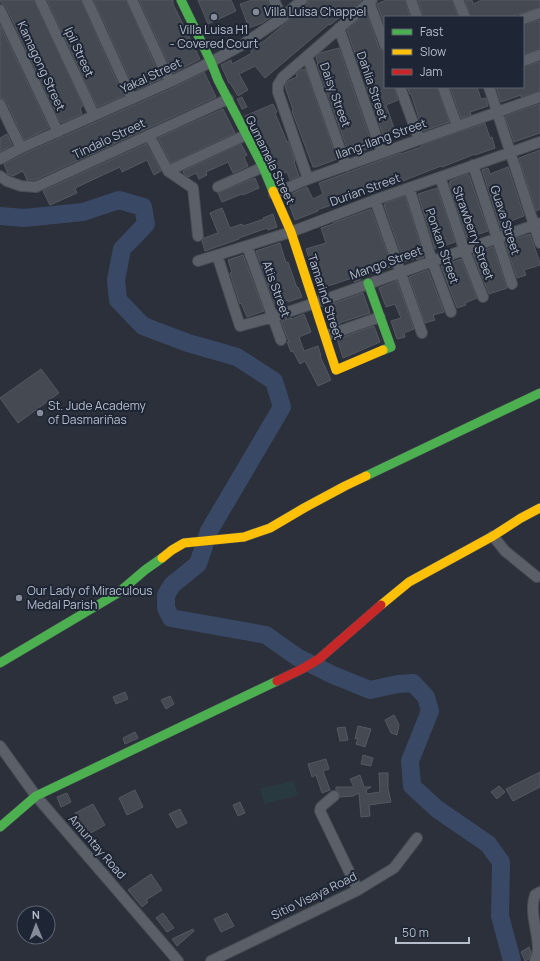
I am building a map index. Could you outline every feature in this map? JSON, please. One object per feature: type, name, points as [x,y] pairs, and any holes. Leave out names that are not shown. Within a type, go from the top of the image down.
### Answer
[{"type":"street","name":"Ipil Street","points":[[40,0],[94,115]]},
{"type":"street","points":[[87,0],[132,99]]},
{"type":"street","points":[[132,0],[170,82]]},
{"type":"street","name":"Gumamela Street","points":[[181,0],[246,136],[263,167],[291,232]]},
{"type":"street","points":[[274,0],[282,18]]},
{"type":"street","name":"Yakal Street","points":[[0,159],[21,148],[170,82],[211,62],[242,45],[282,18],[302,0]]},
{"type":"street","points":[[411,0],[417,16]]},
{"type":"street","points":[[308,179],[278,92],[278,85],[283,77],[370,1],[384,42]]},
{"type":"street","points":[[461,1],[465,16]]},
{"type":"street","name":"Kamagong Street","points":[[0,10],[58,132]]},
{"type":"street","points":[[524,19],[540,13]]},
{"type":"street","name":"Dahlia Street","points":[[338,28],[382,153]]},
{"type":"street","points":[[524,60],[540,55]]},
{"type":"street","name":"Daisy Street","points":[[307,56],[346,166]]},
{"type":"street","points":[[400,88],[419,139]]},
{"type":"street","points":[[443,88],[457,126]]},
{"type":"street","points":[[489,88],[510,152],[537,224],[540,243]]},
{"type":"street","name":"Ilang-Ilang Street","points":[[274,194],[308,179],[540,96]]},
{"type":"street","name":"Tindalo Street","points":[[0,176],[7,181],[21,186],[36,187],[228,99]]},
{"type":"street","points":[[0,104],[21,148]]},
{"type":"street","points":[[149,135],[168,171],[193,188],[198,236]]},
{"type":"street","points":[[168,171],[246,136]]},
{"type":"street","name":"Durian Street","points":[[198,262],[291,232],[408,188],[540,142]]},
{"type":"street","name":"Guava Street","points":[[473,165],[512,284]]},
{"type":"street","points":[[218,187],[263,167]]},
{"type":"street","name":"Strawberry Street","points":[[440,177],[482,297]]},
{"type":"street","name":"Ponkan Street","points":[[408,188],[432,261],[451,312]]},
{"type":"street","points":[[375,200],[422,333]]},
{"type":"street","name":"Mango Street","points":[[217,255],[240,326],[315,303],[537,224]]},
{"type":"street","name":"Tamarind Street","points":[[291,232],[336,370],[391,347],[380,317]]},
{"type":"street","name":"Atis Street","points":[[247,246],[281,340]]},
{"type":"street","points":[[326,336],[380,317],[368,283]]},
{"type":"street","points":[[0,663],[118,593],[145,570],[184,543],[244,537],[270,528],[345,486],[540,393]]},
{"type":"street","points":[[0,827],[36,796],[302,669],[319,659],[373,611],[409,582],[493,536],[540,508]]},
{"type":"street","points":[[493,536],[506,551],[537,577]]},
{"type":"street","name":"Amuntay Road","points":[[0,746],[36,796],[178,961]]},
{"type":"street","points":[[334,796],[321,807],[320,811],[358,890]]},
{"type":"street","name":"Sitio Visaya Road","points":[[211,961],[358,890],[394,868],[416,838]]},
{"type":"street","points":[[535,961],[538,950],[533,901],[535,895],[540,892]]},
{"type":"shaded area","points":[[294,781],[298,796],[264,804],[260,788]]},
{"type":"building","points":[[0,0],[34,0],[83,106],[80,108],[82,114],[61,123],[6,7]]},
{"type":"building","points":[[47,0],[81,0],[123,96],[97,107]]},
{"type":"building","points":[[94,0],[126,0],[161,79],[135,90]]},
{"type":"building","points":[[139,0],[173,0],[173,4],[200,59],[173,73]]},
{"type":"building","name":"Villa Luisa H1 - Covered Court","points":[[198,0],[231,0],[236,11],[208,24]]},
{"type":"building","name":"Villa Luisa Chappel","points":[[252,0],[268,0],[271,9],[268,10],[271,17],[262,23],[249,28],[240,4]]},
{"type":"building","points":[[308,0],[362,0],[346,14],[330,25],[329,24],[265,78],[255,66],[239,74],[248,90],[238,96],[229,83],[221,65],[231,60],[232,64],[252,53],[250,49],[264,41],[304,8],[302,9],[307,5]]},
{"type":"building","points":[[386,0],[405,0],[410,16],[384,16],[384,23],[377,4]]},
{"type":"building","points":[[418,0],[452,0],[458,16],[423,16]]},
{"type":"building","points":[[465,0],[472,0],[473,4],[482,0],[540,0],[540,7],[513,16],[471,16]]},
{"type":"building","points":[[365,14],[367,14],[379,48],[384,51],[384,88],[394,88],[398,100],[386,105],[395,131],[383,135],[347,30]]},
{"type":"building","points":[[540,20],[540,49],[524,54],[524,25]]},
{"type":"building","points":[[0,25],[49,128],[24,140],[6,101],[3,98],[0,98]]},
{"type":"building","points":[[339,48],[373,147],[350,155],[317,64],[316,57],[320,53]]},
{"type":"building","points":[[540,62],[540,91],[521,97],[521,95],[501,102],[496,88],[524,88],[524,67]]},
{"type":"building","points":[[305,69],[337,159],[316,167],[313,167],[292,111],[293,110],[285,86],[288,81],[297,77],[296,74]]},
{"type":"building","points":[[204,72],[216,97],[35,180],[27,180],[23,171],[13,176],[8,174],[4,164],[173,88]]},
{"type":"building","points":[[407,88],[437,88],[449,122],[423,131]]},
{"type":"building","points":[[450,88],[477,88],[481,99],[486,98],[488,106],[470,112],[471,115],[461,118]]},
{"type":"building","points":[[242,97],[247,107],[242,109],[237,99]]},
{"type":"building","points":[[273,104],[277,112],[275,113],[290,146],[299,176],[290,180],[287,172],[276,176],[245,116]]},
{"type":"building","points":[[540,104],[540,133],[514,142],[505,116]]},
{"type":"building","points":[[223,109],[235,133],[171,163],[158,138]]},
{"type":"building","points":[[485,123],[490,138],[492,137],[495,148],[317,210],[318,211],[295,220],[286,196],[307,187],[313,199],[323,194],[319,183]]},
{"type":"building","points":[[7,134],[12,145],[0,152],[0,138]]},
{"type":"building","points":[[146,144],[161,171],[154,175],[147,160],[122,172],[120,167],[75,188],[77,193],[50,205],[43,191]]},
{"type":"building","points":[[241,144],[247,155],[244,157],[248,166],[233,173],[228,162],[206,172],[207,175],[199,179],[196,173],[188,177],[184,174],[183,171]]},
{"type":"building","points":[[540,150],[540,209],[536,211],[519,158]]},
{"type":"building","points":[[508,167],[524,216],[508,222],[510,227],[501,230],[482,170],[488,168],[490,174]]},
{"type":"building","points":[[468,174],[488,231],[467,238],[449,183],[450,181]]},
{"type":"building","points":[[255,178],[259,188],[222,202],[218,193]]},
{"type":"building","points":[[437,188],[455,242],[435,249],[418,194]]},
{"type":"building","points":[[405,196],[424,257],[417,260],[416,258],[404,262],[384,205],[385,203]]},
{"type":"building","points":[[222,208],[230,228],[242,224],[243,226],[264,219],[263,218],[273,214],[277,227],[268,230],[267,228],[205,251],[202,241],[204,238],[218,233],[210,213]]},
{"type":"building","points":[[371,209],[392,266],[369,275],[365,275],[361,277],[360,280],[354,282],[352,278],[319,289],[306,249],[326,243],[321,228]]},
{"type":"building","points":[[530,234],[540,265],[524,270],[526,275],[517,278],[505,242]]},
{"type":"building","points":[[280,243],[286,263],[288,262],[297,288],[298,287],[302,297],[275,305],[256,251]]},
{"type":"building","points":[[493,247],[507,288],[489,294],[473,254]]},
{"type":"building","points":[[243,255],[264,311],[247,317],[241,303],[240,304],[230,273],[232,272],[228,260]]},
{"type":"building","points":[[461,259],[477,298],[465,303],[466,305],[457,308],[441,266]]},
{"type":"building","points":[[428,270],[444,312],[433,315],[435,320],[425,323],[409,277]]},
{"type":"building","points":[[397,281],[414,329],[404,333],[405,337],[397,339],[391,321],[401,318],[395,304],[386,307],[379,288]]},
{"type":"building","points":[[363,293],[370,313],[339,323],[340,324],[332,327],[324,307]]},
{"type":"building","points":[[304,314],[311,332],[299,337],[304,351],[318,346],[320,356],[331,380],[318,386],[305,361],[300,364],[293,351],[291,352],[281,321],[292,319]]},
{"type":"building","points":[[374,326],[380,342],[343,358],[337,339]]},
{"type":"building","points":[[41,369],[59,393],[18,423],[0,398]]},
{"type":"building","points":[[125,692],[128,699],[116,704],[113,697]]},
{"type":"building","points":[[170,696],[174,704],[166,709],[161,700]]},
{"type":"building","points":[[394,715],[399,725],[397,735],[391,733],[385,720]]},
{"type":"building","points":[[358,726],[371,729],[365,747],[356,744],[358,738],[355,739]]},
{"type":"building","points":[[345,727],[348,740],[340,741],[337,728]]},
{"type":"building","points":[[135,732],[138,738],[125,744],[123,738]]},
{"type":"building","points":[[363,755],[373,758],[371,766],[361,764]]},
{"type":"building","points":[[326,759],[329,769],[323,771],[330,790],[322,793],[316,775],[312,777],[308,764]]},
{"type":"building","points":[[540,772],[540,787],[513,801],[506,789]]},
{"type":"building","points":[[379,773],[388,773],[388,788],[391,802],[369,805],[370,816],[361,817],[359,793],[353,796],[340,797],[336,787],[354,787],[350,779],[360,775],[364,787],[371,787],[366,790],[367,794],[380,792]]},
{"type":"building","points":[[499,786],[505,792],[497,799],[491,792]]},
{"type":"building","points":[[135,790],[143,807],[127,815],[119,798]]},
{"type":"building","points":[[67,793],[71,802],[61,807],[57,797]]},
{"type":"building","points":[[240,802],[245,813],[238,816],[233,805]]},
{"type":"building","points":[[93,804],[105,825],[87,835],[75,813]]},
{"type":"building","points":[[180,809],[187,823],[177,828],[169,814]]},
{"type":"building","points":[[151,874],[162,890],[146,900],[148,902],[142,907],[128,890]]},
{"type":"building","points":[[163,913],[174,928],[167,932],[156,918]]},
{"type":"building","points":[[227,913],[234,926],[221,932],[214,919]]},
{"type":"building","points":[[193,929],[194,931],[177,946],[172,939]]},
{"type":"building","points":[[529,947],[531,952],[529,959],[525,961],[521,952]]},
{"type":"waterway","points":[[0,216],[24,218],[83,212],[119,200],[143,207],[146,224],[122,249],[116,280],[118,300],[143,326],[188,343],[237,357],[274,381],[282,407],[209,531],[198,564],[172,585],[166,595],[166,608],[171,618],[266,635],[297,657],[333,675],[370,690],[398,684],[413,683],[426,697],[430,711],[410,761],[412,786],[437,809],[488,844],[501,862],[500,916],[512,961]]},
{"type":"traffic: fast","points":[[181,0],[211,62],[218,80],[263,167],[273,191]]},
{"type":"traffic: fast","points":[[368,283],[391,347],[383,350]]},
{"type":"traffic: fast","points":[[366,476],[540,393]]},
{"type":"traffic: fast","points":[[0,663],[118,593],[162,558]]},
{"type":"traffic: fast","points":[[0,827],[36,796],[277,681]]},
{"type":"traffic: slow","points":[[273,191],[291,232],[336,370],[383,350]]},
{"type":"traffic: slow","points":[[162,558],[184,543],[244,537],[270,528],[304,508],[366,476]]},
{"type":"traffic: slow","points":[[381,605],[409,582],[493,536],[540,508]]},
{"type":"traffic: jam","points":[[277,681],[319,659],[381,605]]},
{"type":"place","name":"Villa Luisa Chappel","points":[[256,12]]},
{"type":"place","name":"Villa Luisa H1 - Covered Court","points":[[214,17]]},
{"type":"place","name":"St. Jude Academy of Dasmariñas","points":[[40,413]]},
{"type":"place","name":"Our Lady of Miraculous Medal Parish","points":[[19,598]]}]
